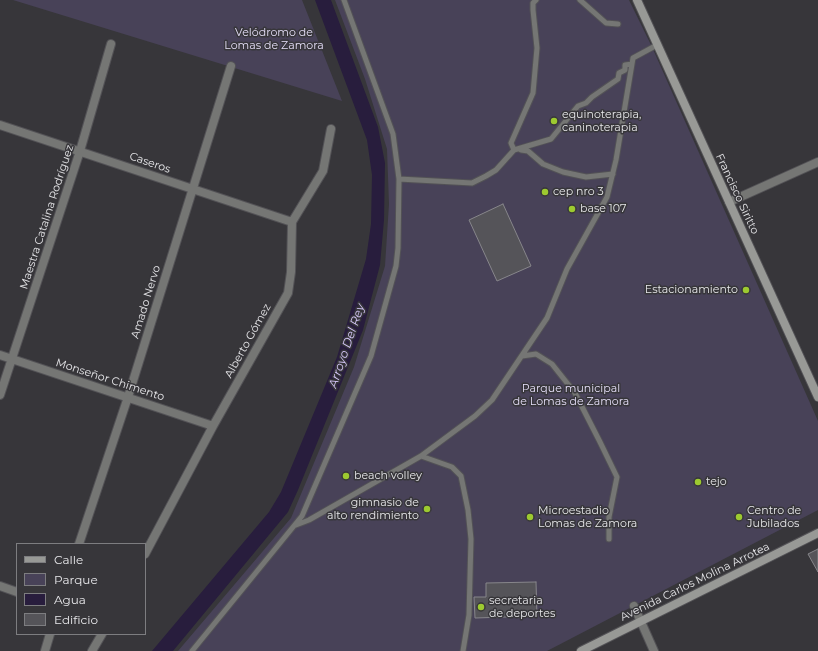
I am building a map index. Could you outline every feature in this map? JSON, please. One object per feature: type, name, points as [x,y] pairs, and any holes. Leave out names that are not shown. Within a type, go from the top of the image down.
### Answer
[{"type":"street","name":"Francisco Siritto","points":[[639,1],[657,45],[818,397]]},
{"type":"street","name":"Maestra Catalina Rodríguez","points":[[0,395],[80,150],[111,44]]},
{"type":"street","name":"Amado Nervo","points":[[79,543],[128,396],[231,66]]},
{"type":"street","name":"Caseros","points":[[0,125],[80,150],[292,222]]},
{"type":"street","points":[[292,222],[323,171],[331,129]]},
{"type":"street","points":[[729,202],[818,162]]},
{"type":"street","name":"Alberto Gómez","points":[[146,552],[213,426],[288,293],[292,272],[292,222]]},
{"type":"street","name":"Monseñor Chimento","points":[[0,355],[128,396],[213,426]]},
{"type":"street","name":"Avenida Carlos Molina Arrotea","points":[[581,651],[818,533]]},
{"type":"street","points":[[0,586],[16,592]]},
{"type":"street","points":[[634,606],[654,651]]},
{"type":"street","points":[[45,651],[50,635]]},
{"type":"street","points":[[92,651],[101,635]]},
{"type":"lane","points":[[192,651],[296,524],[306,507],[375,344],[398,257],[399,179],[390,126],[344,0]]},
{"type":"lane","points":[[514,150],[511,144],[533,93],[537,48],[533,3],[536,0]]},
{"type":"lane","points":[[580,0],[606,23],[618,24]]},
{"type":"lane","points":[[296,524],[309,520],[421,456],[475,416],[492,400],[547,318],[567,269],[607,197],[613,174],[633,58],[657,45]]},
{"type":"lane","points":[[399,179],[472,183],[496,170],[514,150],[551,139],[578,106],[586,103],[592,96],[618,79],[619,73],[625,70],[625,65],[632,64]]},
{"type":"lane","points":[[514,150],[528,151],[543,164],[563,172],[586,176],[613,174]]},
{"type":"lane","points":[[522,356],[536,354],[552,364],[576,393],[617,477],[610,504],[609,539]]},
{"type":"lane","points":[[421,456],[452,467],[461,476],[468,510],[471,546],[469,615],[463,651]]},
{"type":"green space","name":"Velódromo de Lomas de Zamora","points":[[13,0],[302,0],[342,101]]},
{"type":"green space","name":"Parque municipal de Lomas de Zamora","points":[[335,0],[629,0],[652,47],[818,421],[818,510],[547,651],[178,651],[291,518],[354,367],[385,266],[389,204],[387,149],[365,79]]},
{"type":"water","name":"Arroyo Del Rey","points":[[315,0],[331,0],[378,127],[385,163],[384,220],[380,265],[363,330],[288,512],[173,651],[152,651],[269,512],[281,492],[337,357],[366,259],[371,224],[372,175],[367,140]]},
{"type":"building","points":[[503,204],[531,266],[497,281],[469,220]]},
{"type":"building","points":[[818,549],[818,572],[808,554]]},
{"type":"building","points":[[536,582],[537,616],[475,618],[474,597],[486,597],[486,583]]},
{"type":"place","name":"equinoterapia, caninoterapia","points":[[554,121]]},
{"type":"place","name":"cep nro 3","points":[[545,192]]},
{"type":"place","name":"base 107","points":[[572,209]]},
{"type":"place","name":"Estacionamiento","points":[[746,290]]},
{"type":"place","name":"beach volley","points":[[346,476]]},
{"type":"place","name":"tejo","points":[[698,482]]},
{"type":"place","name":"gimnasio de alto rendimiento","points":[[427,509]]},
{"type":"place","name":"Microestadio Lomas de Zamora","points":[[530,517]]},
{"type":"place","name":"Centro de Jubilados","points":[[739,517]]},
{"type":"place","name":"secretaria de deportes","points":[[481,607]]}]
